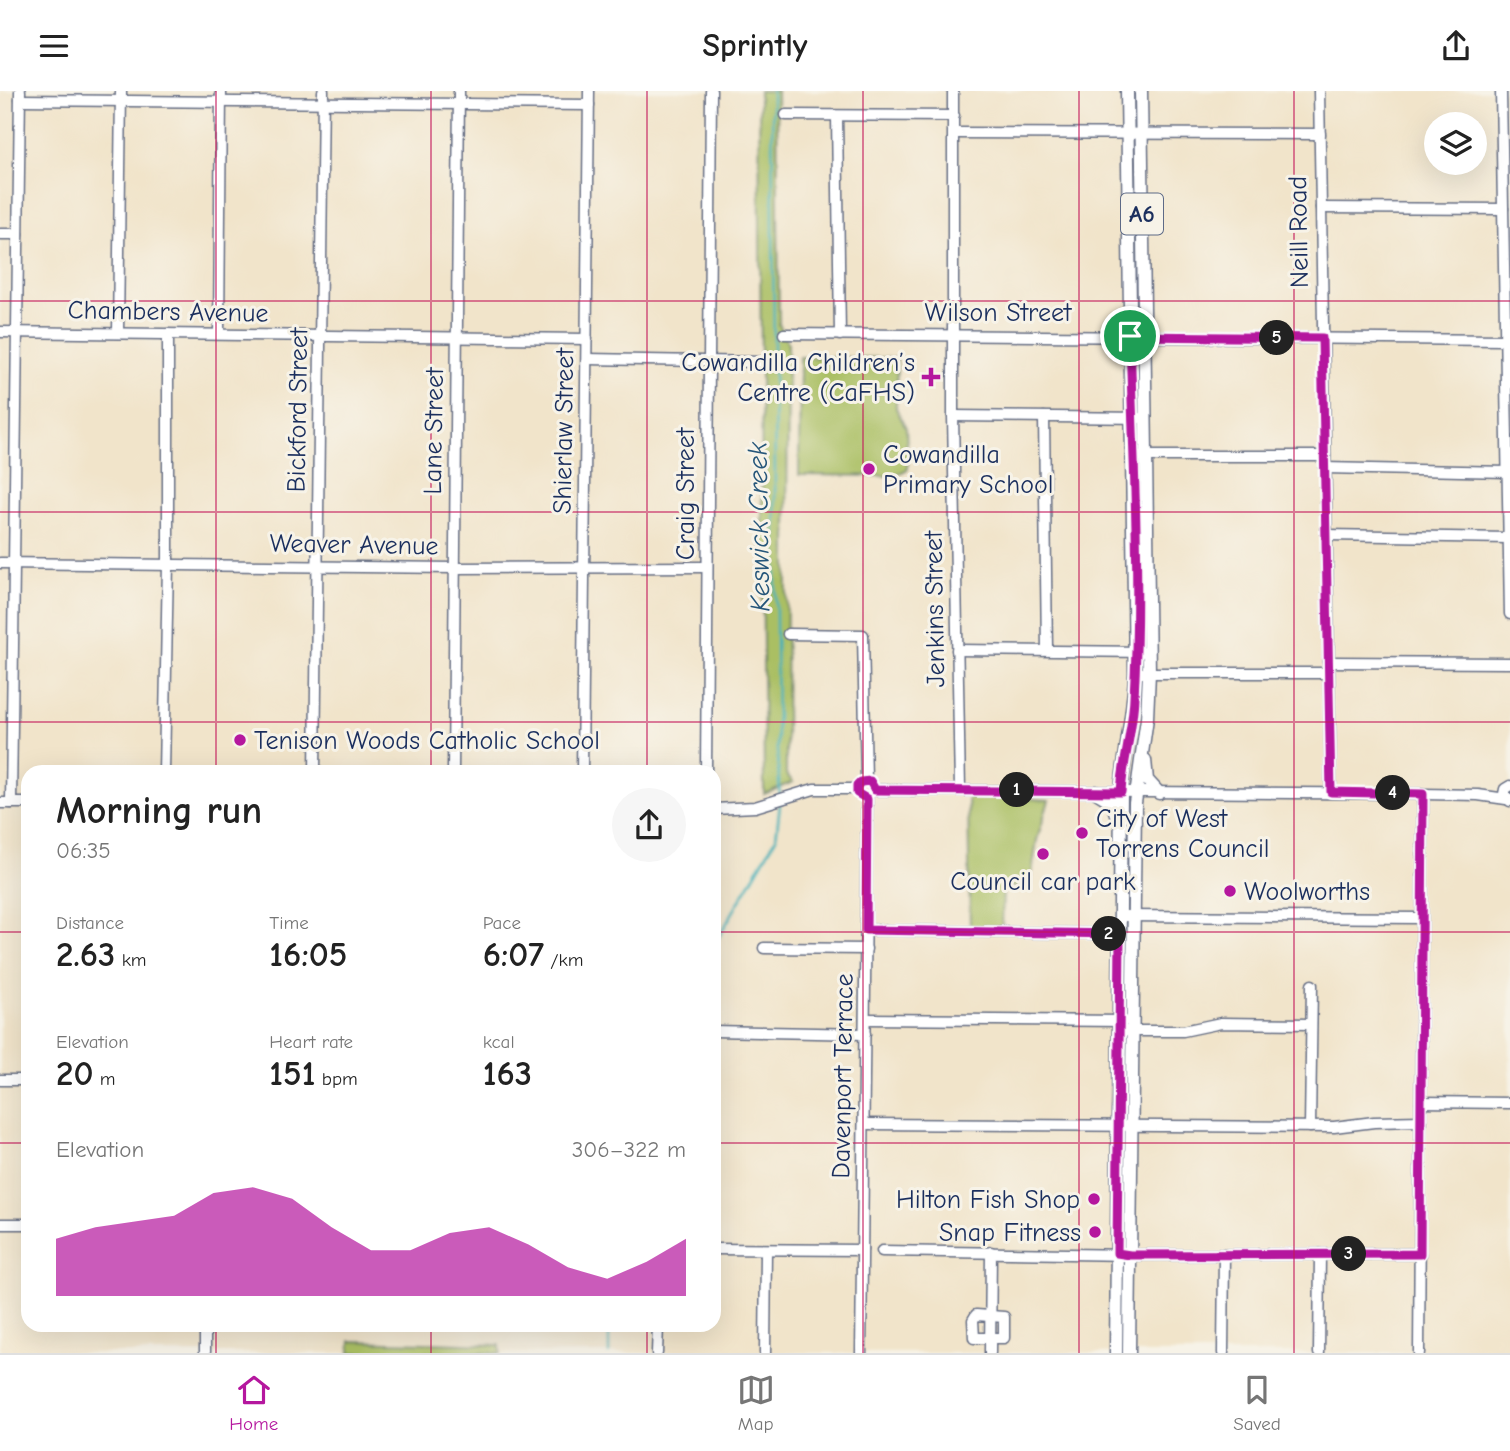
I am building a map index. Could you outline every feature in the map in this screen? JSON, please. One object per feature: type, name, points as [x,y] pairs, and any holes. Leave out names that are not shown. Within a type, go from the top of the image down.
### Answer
[{"type":"main road","name":"A6","points":[[1128,91],[1135,132],[1144,336],[1139,456],[1142,652],[1149,673],[1144,749],[1136,793],[1134,917],[1118,1126],[1129,1353]]},
{"type":"main road","name":"A6","points":[[1139,418],[1130,336],[1135,132],[1141,91]]},
{"type":"main road","name":"A6","points":[[1116,1353],[1132,1124],[1120,934],[1121,792],[1133,717],[1135,673],[1142,652]]},
{"type":"main road","points":[[1144,749],[1147,780],[1159,793]]},
{"type":"main road","points":[[1096,792],[1113,804],[1122,834]]},
{"type":"street","name":"Lane Street","points":[[453,765],[459,91]]},
{"type":"street","name":"Shierlaw Street","points":[[582,765],[589,91]]},
{"type":"street","name":"Craig Street","points":[[706,765],[711,91]]},
{"type":"street","name":"Jenkins Street","points":[[954,91],[953,416],[960,789]]},
{"type":"street","name":"Neill Road","points":[[1319,91],[1331,792]]},
{"type":"street","points":[[1501,91],[1503,209],[1507,263],[1510,614]]},
{"type":"street","points":[[6,803],[18,333],[20,96],[323,97],[459,104],[589,105]]},
{"type":"street","points":[[118,333],[121,96]]},
{"type":"street","points":[[219,334],[220,97]]},
{"type":"street","name":"Bickford Street","points":[[315,765],[323,97]]},
{"type":"street","points":[[786,115],[954,116]]},
{"type":"street","points":[[837,115],[839,335]]},
{"type":"street","points":[[954,133],[1320,134]]},
{"type":"street","points":[[1321,208],[1503,209]]},
{"type":"street","points":[[0,235],[18,235]]},
{"type":"street","name":"Chambers Avenue","points":[[0,332],[587,339]]},
{"type":"street","points":[[164,765],[168,334]]},
{"type":"street","name":"Wilson Street","points":[[784,334],[1506,340]]},
{"type":"street","points":[[587,359],[761,362]]},
{"type":"street","points":[[953,416],[1139,418]]},
{"type":"street","points":[[1044,417],[1047,650]]},
{"type":"street","points":[[1139,456],[1325,456]]},
{"type":"street","points":[[1325,468],[1507,473]]},
{"type":"street","points":[[1327,535],[1508,538]]},
{"type":"street","name":"Weaver Avenue","points":[[0,563],[454,568],[707,567]]},
{"type":"street","points":[[788,635],[863,635],[866,780]]},
{"type":"street","points":[[957,650],[1142,652]]},
{"type":"street","points":[[1135,673],[1510,663]]},
{"type":"street","points":[[866,780],[873,783],[875,790],[873,796],[867,799],[859,796],[857,789],[861,782],[866,780]]},
{"type":"street","points":[[721,810],[740,809],[772,802],[814,789],[857,789]]},
{"type":"street","points":[[875,790],[1478,795],[1508,790]]},
{"type":"street","points":[[1419,1353],[1423,794]]},
{"type":"street","name":"Davenport Terrace","points":[[861,1353],[867,799]]},
{"type":"street","points":[[1120,916],[1422,918]]},
{"type":"street","points":[[866,930],[1120,934]]},
{"type":"street","points":[[764,948],[866,949]]},
{"type":"street","points":[[1310,1126],[1312,985]]},
{"type":"street","points":[[865,1019],[1126,1026],[1183,1031],[1221,1023],[1311,1024]]},
{"type":"street","points":[[721,1031],[864,1034]]},
{"type":"street","points":[[0,1080],[21,1080]]},
{"type":"street","points":[[1421,1102],[1510,1103]]},
{"type":"street","points":[[864,1124],[1345,1126],[1421,1121]]},
{"type":"street","points":[[0,1224],[21,1224]]},
{"type":"street","points":[[721,1249],[862,1250]]},
{"type":"street","points":[[765,1353],[766,1250]]},
{"type":"street","points":[[883,1251],[1420,1254]]},
{"type":"street","points":[[990,1353],[991,1252]]},
{"type":"street","points":[[1223,1254],[1223,1353]]},
{"type":"street","points":[[1320,1254],[1320,1353]]},
{"type":"street","points":[[990,1339],[974,1338],[973,1320],[976,1315],[991,1314]]},
{"type":"street","points":[[205,1332],[205,1353]]},
{"type":"street","points":[[657,1353],[658,1332]]},
{"type":"green space","points":[[759,91],[777,91],[779,324],[788,343],[786,774],[793,782],[764,794]]},
{"type":"green space","points":[[800,357],[897,358],[896,408],[906,428],[908,469],[894,476],[799,475]]},
{"type":"green space","points":[[968,794],[1049,800],[1037,840],[1030,886],[1003,887],[1002,932],[970,931]]},
{"type":"green space","points":[[351,1341],[500,1345],[500,1353],[350,1353]]},
{"type":"waterway","name":"Keswick Creek","points":[[772,91],[777,750],[780,797]]},
{"type":"waterway","name":"Keswick Creek","points":[[721,933],[776,838],[780,804]]},
{"type":"waterway","name":"Keswick Creek","points":[[609,1332],[609,1353]]},
{"type":"place","name":"Cowandilla Children’s Centre (CaFHS)","points":[[931,377]]},
{"type":"place","name":"Cowandilla Primary School","points":[[869,469]]},
{"type":"place","name":"Tenison Woods Catholic School","points":[[240,740]]},
{"type":"place","name":"City of West Torrens Council","points":[[1082,833]]},
{"type":"place","name":"Council car park","points":[[1043,854]]},
{"type":"place","name":"Woolworths","points":[[1230,891]]},
{"type":"place","name":"Hilton Fish Shop","points":[[1094,1199]]},
{"type":"place","name":"Snap Fitness","points":[[1095,1232]]},
{"type":"route","points":[[1130,336],[1322,338],[1331,792],[1423,794],[1420,1254],[1117,1253],[1120,934],[866,930],[867,799],[857,793],[857,786],[861,782],[870,781],[875,790],[1121,792],[1135,697],[1130,336]]}]
